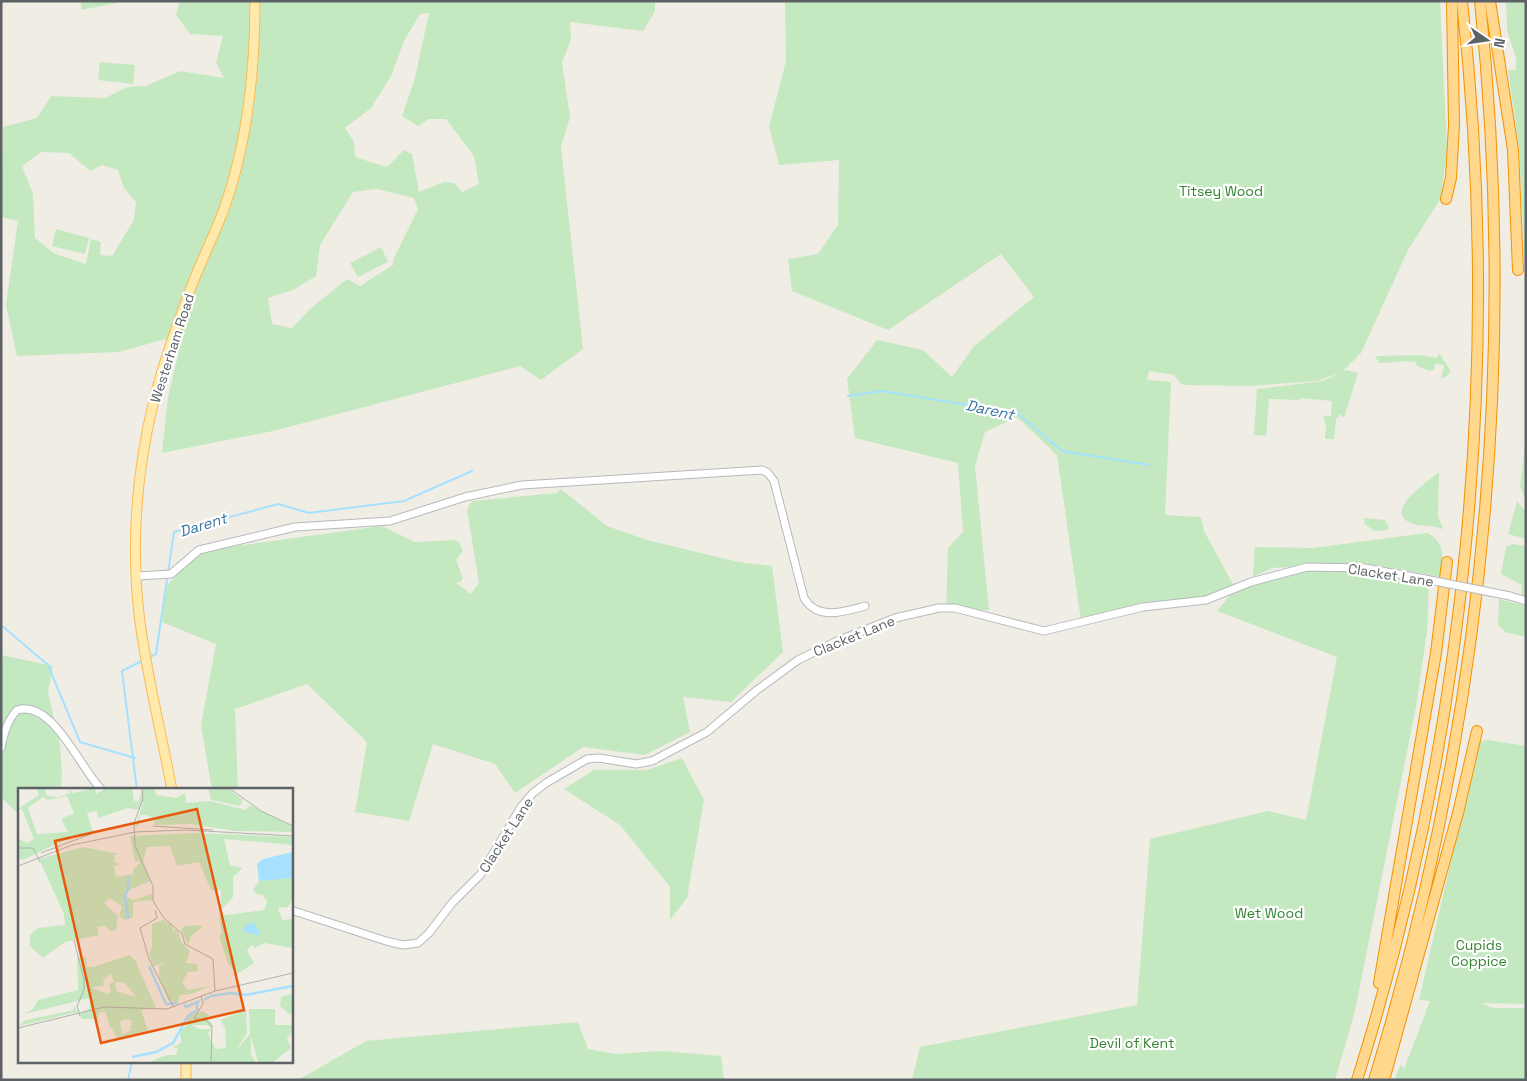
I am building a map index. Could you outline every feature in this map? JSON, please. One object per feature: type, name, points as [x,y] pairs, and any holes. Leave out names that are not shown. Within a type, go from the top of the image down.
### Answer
[{"type":"highway","points":[[1446,200],[1451,178],[1454,125],[1452,1]]},
{"type":"highway","points":[[1357,1080],[1373,1028],[1408,896],[1435,763],[1452,652],[1470,490],[1477,372],[1478,264],[1473,121],[1462,1]]},
{"type":"highway","points":[[1374,1080],[1416,932],[1443,812],[1462,712],[1481,567],[1494,383],[1496,272],[1493,162],[1480,1]]},
{"type":"highway","points":[[1490,1],[1513,150],[1518,270]]},
{"type":"highway","points":[[1373,1028],[1436,654],[1447,562]]},
{"type":"highway","points":[[1384,1080],[1458,813],[1477,731]]},
{"type":"main road","name":"Westerham Road","points":[[172,788],[146,659],[136,576],[139,490],[150,417],[171,344],[224,210],[236,171],[251,87],[255,1]]},
{"type":"main road","points":[[186,1064],[186,1080]]},
{"type":"street","points":[[136,576],[171,574],[198,550],[295,527],[390,521],[465,497],[522,485],[762,470],[768,473],[774,481],[804,598],[808,605],[826,613],[865,606]]},
{"type":"street","name":"Clacket Lane","points":[[292,910],[386,941],[403,945],[418,943],[429,933],[452,903],[484,870],[521,807],[546,783],[587,759],[599,758],[636,764],[652,761],[707,732],[756,690],[798,660],[837,641],[894,618],[938,608],[954,608],[1044,631],[1143,607],[1206,600],[1251,582],[1307,567],[1365,568],[1510,596],[1526,601]]},
{"type":"street","points":[[1,748],[5,729],[17,710],[23,708],[39,713],[60,731],[89,776],[100,788]]},
{"type":"green space","points":[[80,1],[115,1],[116,3],[82,10]]},
{"type":"green space","points":[[180,1],[655,1],[655,11],[643,31],[570,22],[571,40],[562,63],[570,117],[561,147],[583,349],[541,380],[520,366],[273,431],[162,453],[168,397],[179,351],[169,338],[119,352],[17,356],[6,305],[18,221],[1,217],[3,127],[37,118],[51,96],[105,98],[127,87],[146,86],[180,71],[224,78],[216,62],[223,36],[190,34],[176,15]],"holes":[[[429,13],[415,78],[402,116],[418,126],[429,119],[446,119],[474,156],[479,184],[462,192],[454,183],[444,182],[419,192],[412,154],[404,150],[387,167],[355,157],[354,142],[345,128],[371,108],[391,76],[405,39],[420,14]],[[41,152],[69,153],[90,171],[102,165],[118,170],[124,188],[136,202],[134,220],[112,256],[100,255],[101,242],[91,239],[86,264],[55,254],[35,238],[33,194],[22,166]],[[377,189],[414,198],[418,209],[393,260],[393,265],[360,286],[347,279],[310,309],[292,328],[272,324],[268,298],[293,290],[316,276],[320,245],[353,192]]]},
{"type":"green space","name":"Titsey Wood","points":[[785,1],[1440,1],[1447,148],[1441,198],[1408,250],[1361,353],[1342,372],[1317,381],[1249,386],[1188,385],[1181,384],[1174,375],[1149,371],[1147,380],[1171,382],[1165,515],[1201,517],[1204,531],[1235,588],[1289,571],[1346,567],[1425,579],[1429,586],[1427,631],[1416,707],[1354,1015],[1335,1080],[912,1080],[920,1047],[1137,1005],[1150,839],[1268,811],[1306,820],[1337,657],[1217,611],[1234,590],[1221,596],[1081,621],[1057,455],[1017,417],[985,432],[975,466],[989,610],[946,611],[948,548],[963,532],[958,463],[855,438],[847,379],[877,340],[923,350],[952,377],[974,346],[1034,297],[1001,254],[888,330],[792,291],[788,259],[818,254],[838,225],[839,160],[779,165],[769,127],[786,61]]},
{"type":"green space","points":[[1506,1],[1526,1],[1526,288],[1519,147],[1508,70],[1516,70],[1516,58],[1507,30]]},
{"type":"green space","points":[[100,62],[135,65],[133,84],[98,80]]},
{"type":"green space","points":[[56,229],[89,238],[85,254],[52,246]]},
{"type":"green space","points":[[381,247],[388,262],[358,277],[350,263]]},
{"type":"green space","points":[[1439,353],[1451,371],[1441,379],[1444,365],[1435,364],[1434,370],[1429,371],[1417,366],[1416,362],[1379,363],[1375,356],[1421,355],[1437,358]]},
{"type":"green space","points":[[1346,370],[1358,373],[1344,418],[1341,414],[1336,419],[1334,439],[1325,439],[1326,424],[1323,416],[1331,416],[1332,401],[1300,398],[1300,400],[1269,399],[1266,436],[1254,435],[1257,389],[1323,381]]},
{"type":"green space","points":[[1526,437],[1526,501],[1520,487]]},
{"type":"green space","points":[[1439,472],[1438,516],[1443,528],[1418,525],[1403,518],[1404,504],[1410,496]]},
{"type":"green space","points":[[561,489],[607,526],[647,540],[738,562],[772,566],[783,652],[731,702],[683,697],[690,732],[645,755],[583,747],[515,793],[495,764],[433,744],[409,821],[355,812],[367,742],[307,684],[235,709],[238,788],[212,788],[201,725],[216,644],[162,622],[165,587],[200,551],[382,526],[415,542],[454,540],[459,542],[463,551],[456,560],[463,578],[460,582],[456,583],[471,594],[479,583],[467,510],[472,501],[557,493]]},
{"type":"green space","points":[[1517,501],[1526,512],[1526,539],[1508,534]]},
{"type":"green space","points":[[1365,518],[1385,520],[1389,527],[1388,530],[1374,531],[1364,523]]},
{"type":"green space","points":[[1427,533],[1438,541],[1440,546],[1443,558],[1442,577],[1363,563],[1272,568],[1253,577],[1255,547],[1313,548]]},
{"type":"green space","points":[[1513,544],[1526,546],[1526,597],[1521,594],[1522,585],[1501,574],[1506,547]]},
{"type":"green space","points":[[1499,599],[1526,606],[1526,637],[1505,632],[1498,625]]},
{"type":"green space","points":[[1,655],[53,666],[48,693],[60,744],[62,778],[60,788],[18,788],[18,814],[1,797]]},
{"type":"green space","name":"Cupids Coppice","points":[[1488,740],[1526,746],[1526,1004],[1481,1003],[1493,1008],[1526,1008],[1526,1080],[1394,1080],[1401,1064],[1404,1069],[1430,1001],[1419,1000],[1477,747],[1481,741]]},
{"type":"green space","points":[[682,758],[704,800],[687,898],[670,920],[670,887],[620,825],[564,789],[594,770],[647,770]]},
{"type":"green space","points":[[578,1022],[588,1049],[616,1054],[661,1051],[721,1056],[724,1080],[298,1080],[366,1041]]},
{"type":"waterway","name":"Darent","points":[[848,396],[882,391],[1017,413],[1062,451],[1149,465]]},
{"type":"waterway","name":"Darent","points":[[148,658],[156,654],[174,532],[278,504],[309,513],[404,501],[472,471]]},
{"type":"waterway","points":[[1,625],[48,665],[80,742],[135,758]]},
{"type":"waterway","name":"Darent","points":[[137,788],[122,671],[142,661]]},
{"type":"waterway","name":"Darent","points":[[128,1080],[132,1064]]},
{"type":"park label","name":"Wet Wood","points":[[1269,913]]},
{"type":"park label","name":"Devil of Kent","points":[[1132,1043]]}]
